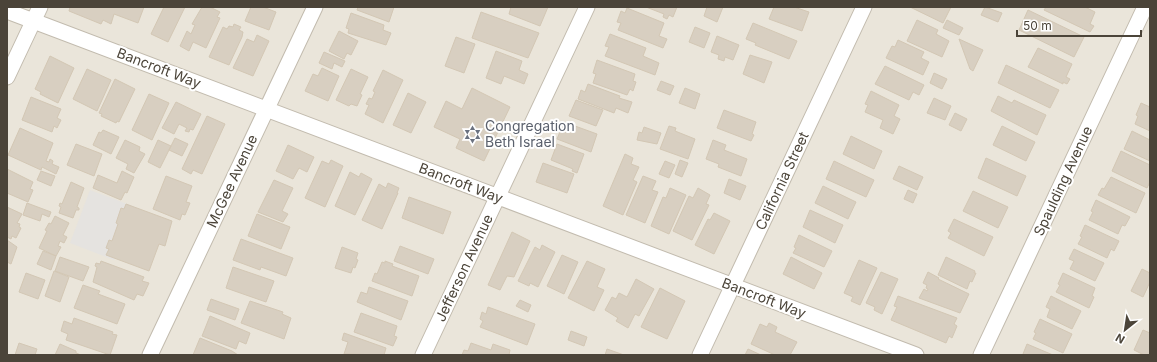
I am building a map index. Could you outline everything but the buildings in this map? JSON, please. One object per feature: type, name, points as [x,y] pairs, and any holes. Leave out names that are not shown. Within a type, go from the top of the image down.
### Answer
[{"type":"street","points":[[7,77],[40,7]]},
{"type":"street","name":"McGee Avenue","points":[[150,355],[315,7]]},
{"type":"street","name":"Jefferson Avenue","points":[[423,355],[587,7]]},
{"type":"street","name":"California Street","points":[[700,355],[864,7]]},
{"type":"street","name":"Spaulding Avenue","points":[[981,355],[1145,7]]},
{"type":"street","name":"Bancroft Way","points":[[7,11],[916,355]]},
{"type":"shaded area","points":[[7,7],[1150,7],[1150,355],[7,355]]},
{"type":"shaded area","points":[[90,190],[135,207],[114,260],[70,243]]},
{"type":"place","name":"Congregation Beth Israel","points":[[472,134]]}]
